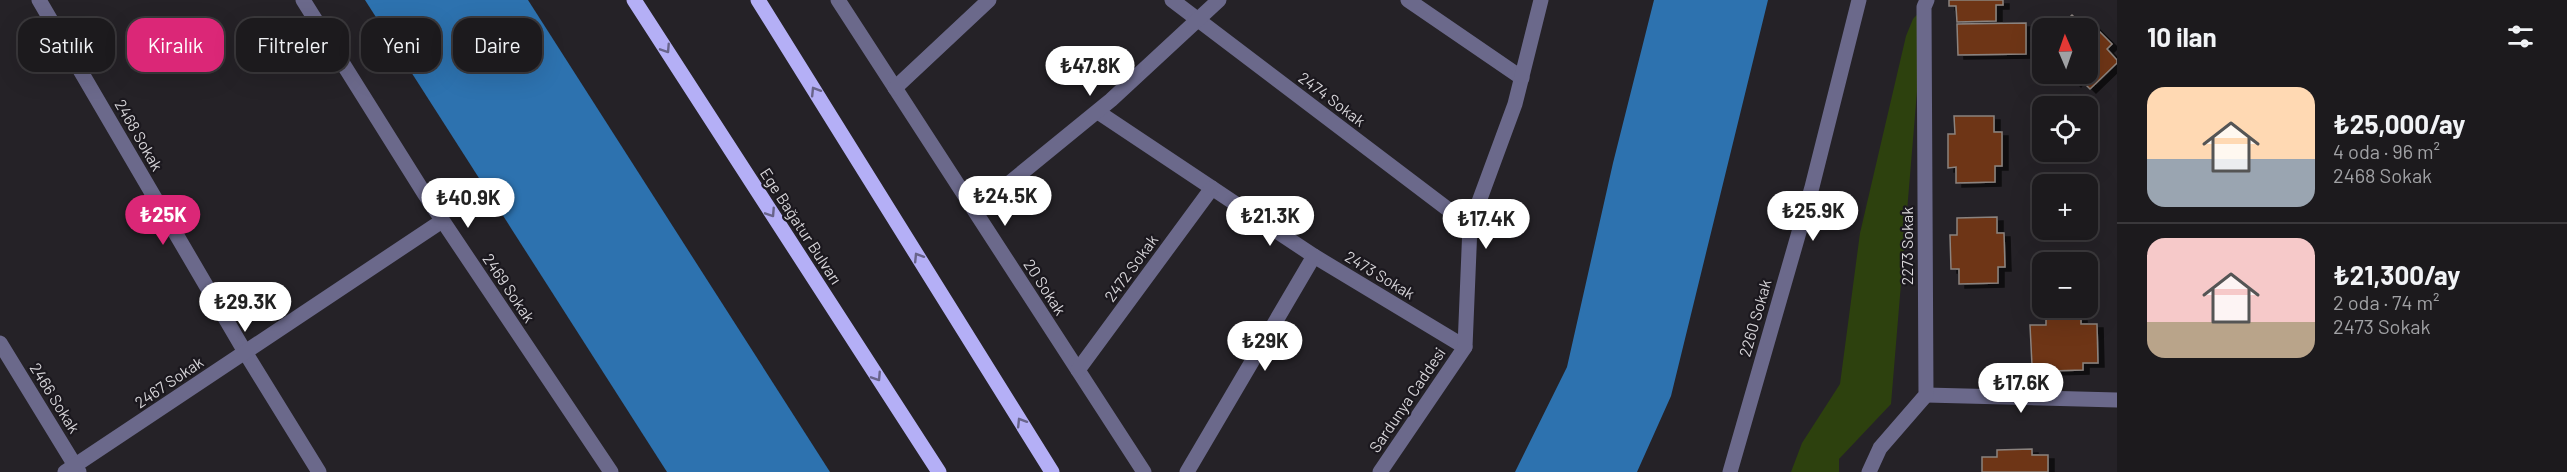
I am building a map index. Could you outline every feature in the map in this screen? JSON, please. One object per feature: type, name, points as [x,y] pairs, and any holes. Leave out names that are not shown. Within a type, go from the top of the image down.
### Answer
[{"type":"main road","name":"Ege Bağatur Bulvarı","points":[[634,0],[939,472]]},
{"type":"main road","points":[[758,0],[1052,472]]},
{"type":"street","name":"2468 Sokak","points":[[39,0],[245,352],[319,472]]},
{"type":"street","name":"2469 Sokak","points":[[303,0],[442,221],[611,472]]},
{"type":"street","name":"20 Sokak","points":[[838,0],[1144,472]]},
{"type":"street","points":[[895,88],[989,0]]},
{"type":"street","name":"2474 Sokak","points":[[1172,0],[1470,226]]},
{"type":"street","points":[[975,211],[1098,112],[1219,0]]},
{"type":"street","points":[[1408,0],[1522,78]]},
{"type":"street","name":"Sardunya Caddesi","points":[[1380,472],[1465,347],[1470,226],[1515,104],[1541,0]]},
{"type":"street","name":"2260 Sokak","points":[[1730,472],[1812,187],[1859,0]]},
{"type":"street","name":"2273 Sokak","points":[[1926,395],[1924,7],[1927,0]]},
{"type":"street","name":"2473 Sokak","points":[[1098,112],[1314,256],[1465,347]]},
{"type":"street","name":"2472 Sokak","points":[[1078,370],[1212,188]]},
{"type":"street","name":"2467 Sokak","points":[[73,470],[442,221]]},
{"type":"street","points":[[1187,472],[1314,256]]},
{"type":"street","name":"2466 Sokak","points":[[0,343],[73,470]]},
{"type":"street","points":[[1869,472],[1880,448],[1926,395],[2117,400]]},
{"type":"green space","points":[[1924,7],[1891,404],[1839,459],[1839,472],[1791,472],[1802,443],[1840,384],[1860,233],[1906,36],[1913,19]]},
{"type":"water","points":[[365,0],[528,0],[540,18],[453,18],[453,72],[542,72],[542,22],[830,472],[667,472],[411,72],[441,72],[441,18],[377,18]]},
{"type":"water","points":[[1654,0],[1768,0],[1671,396],[1637,472],[1515,472],[1567,367],[1613,163]]},
{"type":"building","points":[[1949,0],[2003,0],[2003,5],[1996,5],[1996,21],[1957,22],[1956,6],[1949,6]]},
{"type":"building","points":[[2026,23],[2026,54],[1958,55],[1957,24]]},
{"type":"building","points":[[2098,30],[2112,44],[2107,49],[2117,63],[2098,81]]},
{"type":"building","points":[[2085,84],[2095,84],[2090,89]]},
{"type":"building","points":[[1954,116],[1994,116],[1994,132],[2002,132],[2002,166],[1995,166],[1995,182],[1956,183],[1956,167],[1948,168],[1948,134],[1955,134]]},
{"type":"building","points":[[1997,217],[1997,233],[2004,233],[2005,267],[1998,267],[1998,283],[1959,284],[1959,269],[1951,269],[1950,235],[1957,235],[1957,218]]},
{"type":"building","points":[[2046,318],[2081,318],[2081,324],[2097,324],[2098,363],[2083,363],[2083,370],[2049,371],[2049,365],[2032,365],[2030,325],[2046,325]]},
{"type":"building","points":[[2032,449],[2032,455],[2048,455],[2048,472],[1982,472],[1982,457],[1997,457],[1997,450]]}]
